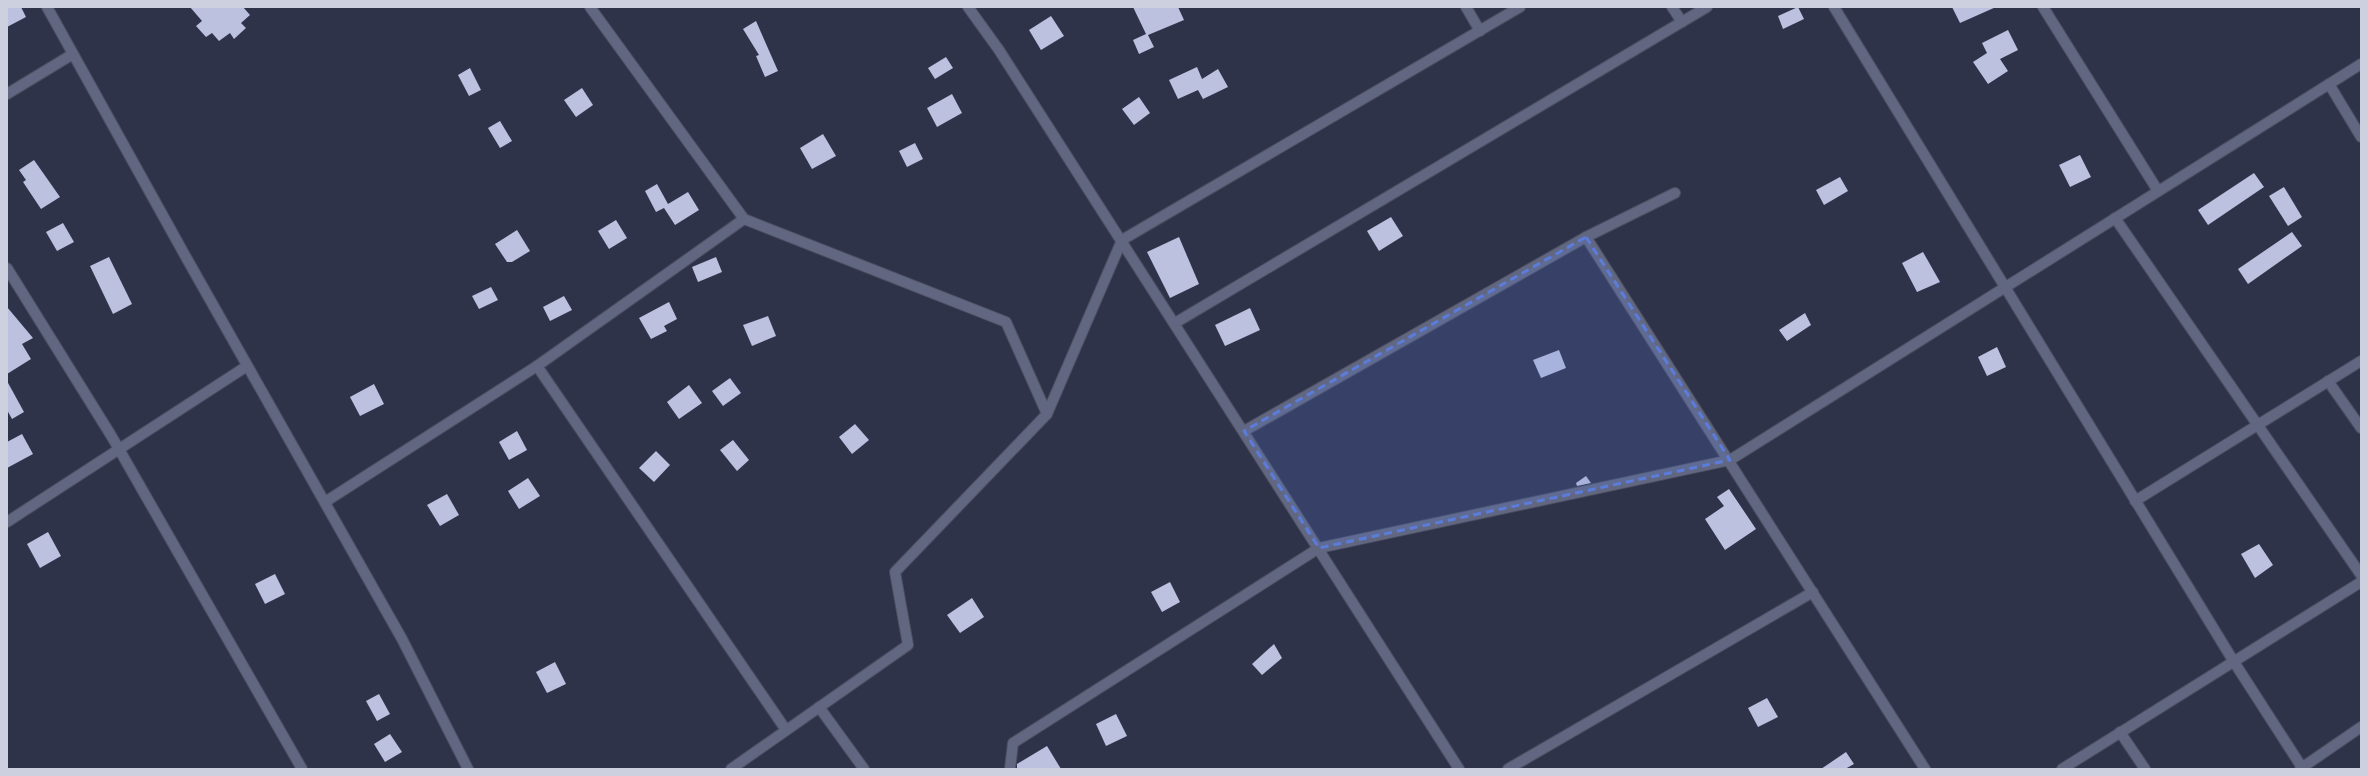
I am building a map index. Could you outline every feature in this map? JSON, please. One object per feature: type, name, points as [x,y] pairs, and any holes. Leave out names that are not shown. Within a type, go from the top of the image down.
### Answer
[{"type":"street","points":[[47,7],[247,366],[402,639],[468,769]]},
{"type":"street","points":[[590,7],[744,219],[1006,322],[1047,414]]},
{"type":"street","points":[[968,7],[1003,56],[1122,240],[1459,769]]},
{"type":"street","points":[[1466,7],[1480,31]]},
{"type":"street","points":[[731,769],[908,645],[895,572],[1047,414],[1122,240],[1520,7]]},
{"type":"street","points":[[1672,7],[1682,22]]},
{"type":"street","points":[[1175,323],[1707,7]]},
{"type":"street","points":[[1834,7],[2135,501],[2302,769],[2361,727]]},
{"type":"street","points":[[2044,7],[2158,192]]},
{"type":"street","points":[[7,94],[73,54]]},
{"type":"street","points":[[1010,769],[1013,743],[1319,548],[1730,460],[2361,64]]},
{"type":"street","points":[[2329,84],[2361,137]]},
{"type":"street","points":[[1244,431],[1586,237],[1675,193]]},
{"type":"street","points":[[2115,218],[2361,575]]},
{"type":"street","points":[[325,502],[537,366],[744,219]]},
{"type":"street","points":[[1586,237],[1730,460],[1925,769]]},
{"type":"street","points":[[7,268],[119,449],[302,769]]},
{"type":"street","points":[[2135,501],[2361,361]]},
{"type":"street","points":[[7,522],[247,366]]},
{"type":"street","points":[[537,366],[786,730]]},
{"type":"street","points":[[2328,381],[2361,428]]},
{"type":"street","points":[[2062,769],[2361,582]]},
{"type":"street","points":[[1508,769],[1813,592]]},
{"type":"street","points":[[820,707],[864,769]]},
{"type":"street","points":[[2120,732],[2144,769]]},
{"type":"highlighted area","points":[[1586,237],[1730,460],[1319,548],[1244,431]]},
{"type":"building","points":[[7,7],[21,7],[26,17],[7,27]]},
{"type":"building","points":[[190,7],[243,7],[250,15],[241,23],[246,28],[234,39],[230,33],[219,41],[212,33],[206,37],[196,26],[202,21]]},
{"type":"building","points":[[1133,7],[1178,7],[1184,20],[1148,35],[1154,47],[1139,54],[1133,40],[1146,34]]},
{"type":"building","points":[[1798,7],[1804,19],[1783,29],[1778,16]]},
{"type":"building","points":[[1952,7],[1996,7],[1960,23]]},
{"type":"building","points":[[1051,16],[1064,36],[1041,50],[1029,30]]},
{"type":"building","points":[[756,21],[778,71],[765,77],[756,56],[759,55],[743,29]]},
{"type":"building","points":[[2008,30],[2018,50],[2000,59],[2008,71],[1988,84],[1973,62],[1987,53],[1982,43]]},
{"type":"building","points":[[946,57],[953,68],[935,79],[928,68]]},
{"type":"building","points":[[1197,67],[1202,79],[1218,69],[1228,87],[1203,99],[1198,90],[1178,99],[1169,80]]},
{"type":"building","points":[[470,68],[481,90],[469,96],[458,75]]},
{"type":"building","points":[[582,88],[593,105],[576,117],[564,100]]},
{"type":"building","points":[[952,94],[962,113],[937,127],[927,108]]},
{"type":"building","points":[[1139,97],[1150,113],[1134,125],[1122,109]]},
{"type":"building","points":[[500,121],[512,141],[500,148],[488,128]]},
{"type":"building","points":[[823,134],[836,156],[812,169],[800,148]]},
{"type":"building","points":[[915,143],[923,159],[907,167],[899,151]]},
{"type":"building","points":[[2080,155],[2091,177],[2070,187],[2059,165]]},
{"type":"building","points":[[34,160],[60,197],[41,209],[23,182],[26,180],[19,170]]},
{"type":"building","points":[[2254,173],[2264,187],[2208,225],[2198,210]]},
{"type":"building","points":[[1840,177],[1848,191],[1824,205],[1816,190]]},
{"type":"building","points":[[657,184],[668,204],[688,192],[699,210],[675,225],[664,208],[656,212],[645,191]]},
{"type":"building","points":[[2284,187],[2302,217],[2288,226],[2269,196]]},
{"type":"building","points":[[1391,217],[1403,236],[1379,251],[1367,231]]},
{"type":"building","points":[[616,220],[627,238],[609,249],[598,231]]},
{"type":"building","points":[[63,223],[74,242],[57,251],[46,232]]},
{"type":"building","points":[[517,230],[530,251],[512,262],[507,262],[495,244]]},
{"type":"building","points":[[2292,232],[2302,246],[2248,284],[2238,269]]},
{"type":"building","points":[[1179,237],[1199,284],[1170,298],[1147,252]]},
{"type":"building","points":[[1923,252],[1940,282],[1917,292],[1902,263]]},
{"type":"building","points":[[109,257],[132,304],[113,314],[90,266]]},
{"type":"building","points":[[716,257],[722,272],[698,282],[692,267]]},
{"type":"building","points":[[491,287],[498,300],[479,309],[472,296]]},
{"type":"building","points":[[564,296],[572,310],[550,321],[543,307]]},
{"type":"building","points":[[669,302],[677,319],[664,326],[667,331],[651,339],[639,318]]},
{"type":"building","points":[[7,307],[33,338],[22,344],[31,359],[7,374]]},
{"type":"building","points":[[1250,308],[1260,330],[1225,346],[1215,325]]},
{"type":"building","points":[[1805,313],[1811,325],[1787,341],[1779,330]]},
{"type":"building","points":[[768,316],[776,336],[752,346],[743,325]]},
{"type":"building","points":[[1997,347],[2006,367],[1987,376],[1978,357]]},
{"type":"building","points":[[1559,350],[1566,368],[1541,378],[1533,360]]},
{"type":"building","points":[[730,378],[741,393],[723,406],[712,391]]},
{"type":"building","points":[[7,381],[24,412],[12,419],[7,410]]},
{"type":"building","points":[[374,384],[384,404],[360,416],[350,397]]},
{"type":"building","points":[[689,385],[702,403],[679,419],[667,402]]},
{"type":"building","points":[[855,424],[869,440],[852,454],[839,437]]},
{"type":"building","points":[[517,431],[527,450],[509,460],[499,442]]},
{"type":"building","points":[[22,434],[33,454],[7,468],[7,442]]},
{"type":"building","points":[[733,440],[749,460],[737,471],[720,450]]},
{"type":"building","points":[[656,451],[670,465],[654,482],[639,468]]},
{"type":"building","points":[[1586,476],[1591,483],[1577,486],[1576,483]]},
{"type":"building","points":[[528,478],[540,496],[519,509],[508,491]]},
{"type":"building","points":[[1729,489],[1756,529],[1725,550],[1705,519],[1724,506],[1717,497]]},
{"type":"building","points":[[447,494],[459,515],[440,526],[427,505]]},
{"type":"building","points":[[48,532],[61,556],[40,568],[27,544]]},
{"type":"building","points":[[2259,544],[2273,565],[2255,578],[2241,554]]},
{"type":"building","points":[[275,574],[285,594],[265,604],[255,584]]},
{"type":"building","points":[[1170,582],[1180,602],[1162,612],[1151,592]]},
{"type":"building","points":[[972,598],[984,617],[960,633],[947,615]]},
{"type":"building","points":[[1274,644],[1282,658],[1262,675],[1252,664]]},
{"type":"building","points":[[555,662],[566,684],[547,693],[536,672]]},
{"type":"building","points":[[379,694],[390,714],[377,721],[366,701]]},
{"type":"building","points":[[1767,698],[1778,717],[1758,727],[1748,708]]},
{"type":"building","points":[[1116,714],[1127,736],[1106,746],[1096,724]]},
{"type":"building","points":[[390,734],[402,752],[385,762],[374,744]]},
{"type":"building","points":[[1047,746],[1061,769],[1017,769],[1017,764]]},
{"type":"building","points":[[1846,752],[1854,764],[1845,769],[1821,769]]}]
